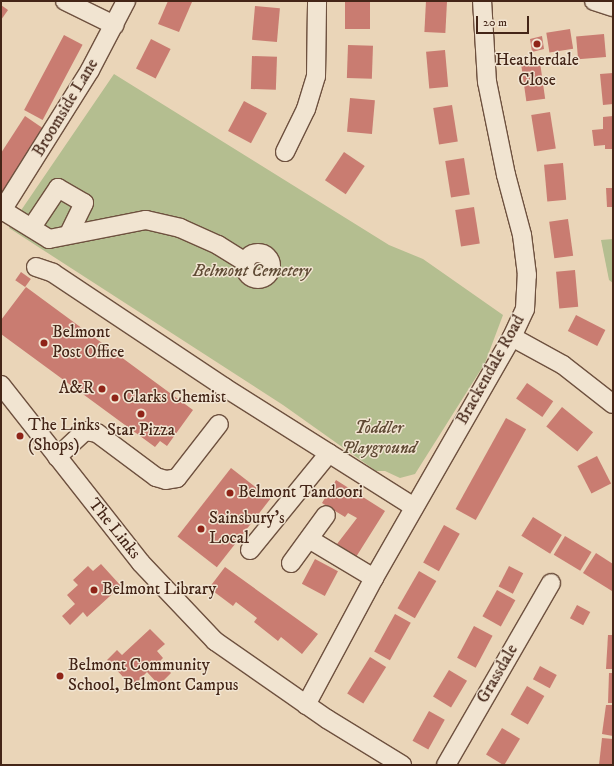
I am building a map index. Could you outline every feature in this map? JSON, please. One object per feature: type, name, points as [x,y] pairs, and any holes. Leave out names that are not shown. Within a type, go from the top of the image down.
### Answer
[{"type":"street","points":[[65,1],[114,25]]},
{"type":"street","name":"Broomside Lane","points":[[1,211],[67,108],[126,1]]},
{"type":"street","points":[[285,152],[306,109],[316,76],[317,1]]},
{"type":"street","name":"Brackendale Road","points":[[306,705],[414,506],[512,337],[525,308],[527,275],[522,236],[506,175],[487,82],[482,1]]},
{"type":"street","points":[[594,1],[613,7]]},
{"type":"street","points":[[32,227],[58,188],[84,203],[69,234]]},
{"type":"street","points":[[1,211],[32,227],[49,239],[146,220],[180,228],[218,245],[245,262]]},
{"type":"street","points":[[36,267],[53,273],[224,387],[414,506]]},
{"type":"street","points":[[512,337],[563,365],[613,404]]},
{"type":"street","name":"The Links","points":[[1,385],[141,563],[193,620],[215,641],[306,705],[402,765]]},
{"type":"street","points":[[57,457],[85,431],[97,433],[156,477],[171,479],[177,478],[188,467],[219,424]]},
{"type":"street","points":[[250,550],[329,453]]},
{"type":"street","points":[[291,563],[326,515]]},
{"type":"street","points":[[309,539],[374,578]]},
{"type":"street","name":"Grassdale","points":[[446,765],[551,583]]},
{"type":"green space","name":"Belmont Cemetery","points":[[114,74],[389,245],[423,259],[503,315],[485,363],[415,474],[400,478],[385,471],[376,471],[283,405],[9,228]]},
{"type":"green space","points":[[613,239],[613,283],[609,280],[601,240]]},
{"type":"building","points":[[168,1],[192,2],[179,32],[158,24]]},
{"type":"building","points":[[345,1],[370,1],[370,29],[345,29]]},
{"type":"building","points":[[426,1],[447,2],[445,33],[424,32]]},
{"type":"building","points":[[1,5],[8,10],[1,20]]},
{"type":"building","points":[[255,6],[280,8],[277,42],[252,40]]},
{"type":"building","points":[[570,29],[573,49],[549,53],[546,33]]},
{"type":"building","points":[[604,34],[606,57],[578,59],[576,36]]},
{"type":"building","points":[[64,35],[83,45],[43,120],[24,110]]},
{"type":"building","name":"Heatherdale Close","points":[[542,36],[544,49],[532,52],[530,39]]},
{"type":"building","points":[[151,39],[171,49],[156,78],[136,68]]},
{"type":"building","points":[[348,45],[373,46],[372,79],[347,78]]},
{"type":"building","points":[[445,50],[448,87],[429,89],[426,52]]},
{"type":"building","points":[[252,56],[277,57],[276,90],[251,89]]},
{"type":"building","points":[[540,62],[545,99],[526,101],[521,65]]},
{"type":"building","points":[[613,73],[613,104],[603,105],[600,74]]},
{"type":"building","points":[[350,98],[375,100],[372,134],[347,132]]},
{"type":"building","points":[[244,101],[267,113],[251,143],[228,131]]},
{"type":"building","points":[[452,105],[458,142],[439,145],[433,108]]},
{"type":"building","points":[[550,112],[556,149],[537,152],[531,115]]},
{"type":"building","points":[[25,116],[44,129],[1,194],[1,153]]},
{"type":"building","points":[[613,116],[613,149],[605,149],[605,145],[594,146],[592,130],[603,129],[603,117]]},
{"type":"building","points":[[344,152],[365,166],[346,194],[325,180]]},
{"type":"building","points":[[464,158],[470,195],[451,198],[445,161]]},
{"type":"building","points":[[563,163],[566,200],[547,202],[544,165]]},
{"type":"building","points":[[606,188],[613,188],[613,207],[607,207]]},
{"type":"building","points":[[474,207],[480,244],[461,247],[455,210]]},
{"type":"building","points":[[568,219],[573,256],[554,258],[549,222]]},
{"type":"building","points":[[575,270],[578,307],[559,309],[556,272]]},
{"type":"building","points":[[21,272],[31,279],[25,287],[15,280]]},
{"type":"building","points":[[26,287],[193,410],[167,446],[160,441],[155,447],[1,334],[1,320]]},
{"type":"building","points":[[576,315],[605,330],[597,346],[568,331]]},
{"type":"building","points":[[527,383],[553,401],[542,417],[516,399]]},
{"type":"building","points":[[562,407],[593,432],[577,452],[546,426]]},
{"type":"building","points":[[506,418],[526,429],[476,520],[456,509]]},
{"type":"building","points":[[597,456],[611,484],[591,494],[577,466]]},
{"type":"building","points":[[231,468],[270,499],[217,567],[177,537]]},
{"type":"building","points":[[336,480],[385,511],[356,557],[337,544],[357,518],[348,513],[345,517],[322,503]]},
{"type":"building","points":[[533,517],[562,535],[550,554],[521,536]]},
{"type":"building","points":[[444,525],[460,534],[439,571],[423,563]]},
{"type":"building","points":[[565,536],[592,552],[580,571],[554,555]]},
{"type":"building","points":[[596,553],[613,564],[612,591],[583,573]]},
{"type":"building","points":[[315,559],[338,571],[325,596],[302,584]]},
{"type":"building","name":"Belmont Library","points":[[101,564],[121,586],[87,617],[83,612],[70,625],[62,616],[75,604],[67,595],[78,585],[73,580],[88,566],[93,571]]},
{"type":"building","points":[[509,566],[523,573],[513,594],[499,586]]},
{"type":"building","points":[[225,567],[318,634],[302,654],[281,637],[278,641],[254,622],[257,618],[236,602],[233,606],[209,588]]},
{"type":"building","points":[[419,571],[436,581],[415,618],[398,608]]},
{"type":"building","points":[[497,590],[515,600],[501,626],[482,616]]},
{"type":"building","points":[[577,605],[590,612],[583,625],[570,618]]},
{"type":"building","points":[[395,614],[411,623],[390,660],[374,652]]},
{"type":"building","points":[[474,626],[493,636],[476,668],[457,658]]},
{"type":"building","points":[[150,629],[165,644],[157,651],[163,658],[160,661],[171,673],[159,685],[147,672],[135,684],[129,678],[126,680],[107,660],[117,650],[122,655]]},
{"type":"building","points":[[608,635],[613,635],[613,669],[606,669]]},
{"type":"building","points":[[370,657],[386,667],[363,704],[347,693]]},
{"type":"building","points":[[540,666],[557,675],[550,688],[533,679]]},
{"type":"building","points":[[449,670],[467,681],[451,707],[433,697]]},
{"type":"building","points":[[609,673],[613,673],[613,703],[608,703]]},
{"type":"building","points":[[527,686],[544,696],[528,725],[510,715]]},
{"type":"building","points":[[606,705],[613,705],[613,736],[602,734]]},
{"type":"building","points":[[429,711],[445,720],[428,749],[413,741]]},
{"type":"building","points":[[502,728],[520,739],[504,765],[486,755]]},
{"type":"building","points":[[602,738],[613,739],[613,765],[599,765]]},
{"type":"place","name":"Heatherdale Close","points":[[537,44]]},
{"type":"place","name":"Belmont Post Office","points":[[44,343]]},
{"type":"place","name":"A&R","points":[[102,389]]},
{"type":"place","name":"Clarks Chemist","points":[[115,398]]},
{"type":"place","name":"Star Pizza","points":[[141,414]]},
{"type":"place","name":"The Links (Shops)","points":[[20,436]]},
{"type":"place","name":"Belmont Tandoori","points":[[230,493]]},
{"type":"place","name":"Sainsbury's Local","points":[[201,529]]},
{"type":"place","name":"Belmont Library","points":[[94,590]]},
{"type":"place","name":"Belmont Community School, Belmont Campus","points":[[60,676]]},
{"type":"park label","name":"Toddler Playground","points":[[379,439]]}]
